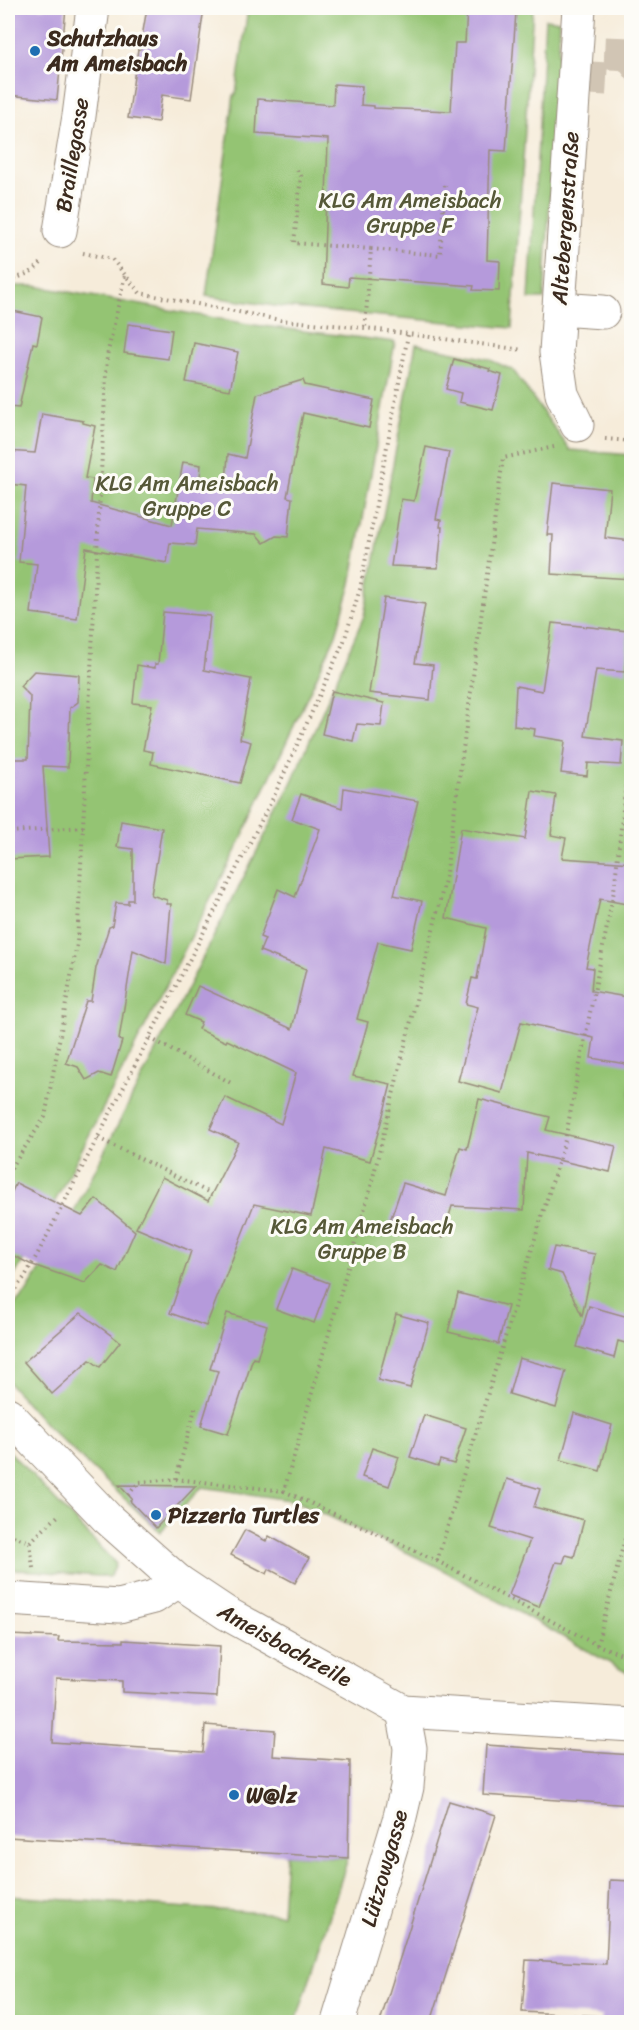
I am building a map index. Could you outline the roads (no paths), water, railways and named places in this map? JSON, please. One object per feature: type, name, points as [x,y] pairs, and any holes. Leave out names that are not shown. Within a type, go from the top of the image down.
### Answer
[{"type":"street","name":"Braillegasse","points":[[60,231],[80,116],[93,8]]},
{"type":"street","name":"Altebergenstraße","points":[[567,436],[556,352],[579,8]]},
{"type":"street","points":[[559,309],[603,312]]},
{"type":"street","name":"Ameisbachzeile","points":[[8,1414],[107,1518],[178,1581],[226,1613],[403,1711],[632,1725]]},
{"type":"street","points":[[8,1599],[119,1606],[154,1597],[178,1581]]},
{"type":"street","name":"Lützowgasse","points":[[338,2022],[399,1821],[407,1787],[410,1748],[403,1711]]},
{"type":"tunnel","points":[[574,77],[608,79],[620,70],[622,22]]},
{"type":"place","name":"Schutzhaus Am Ameisbach","points":[[35,51]]},
{"type":"place","name":"Pizzeria Turtles","points":[[156,1515]]},
{"type":"place","name":"W@lz","points":[[234,1795]]},
{"type":"park label","name":"KLG Am Ameisbach Gruppe F","points":[[410,212]]},
{"type":"park label","name":"KLG Am Ameisbach Gruppe C","points":[[187,496]]},
{"type":"park label","name":"KLG Am Ameisbach Gruppe B","points":[[362,1238]]}]
